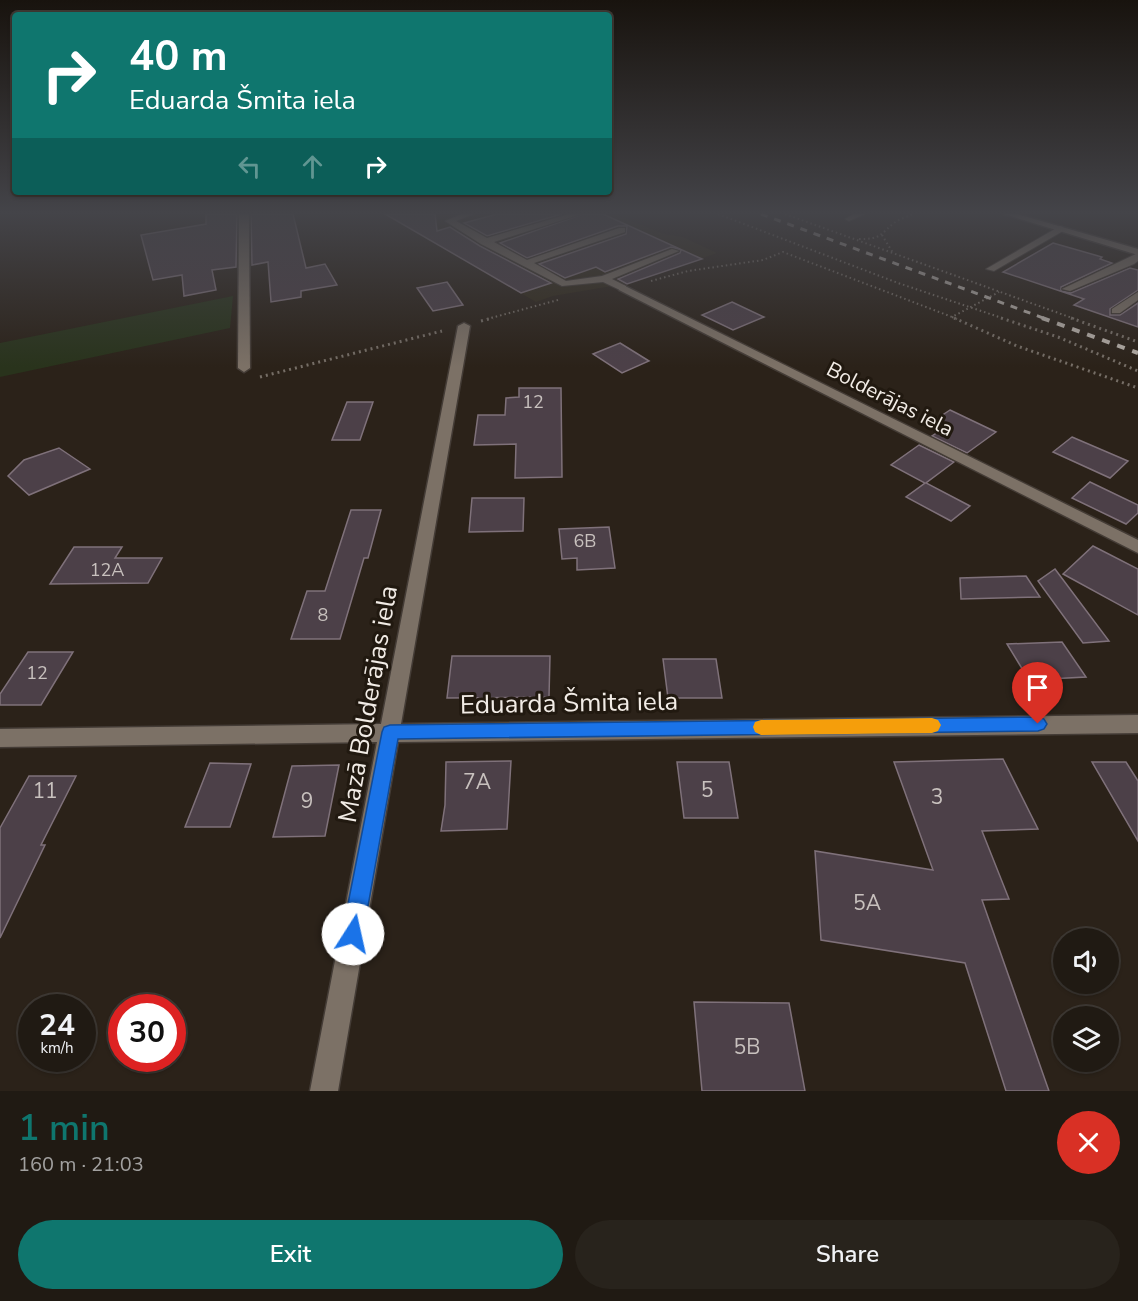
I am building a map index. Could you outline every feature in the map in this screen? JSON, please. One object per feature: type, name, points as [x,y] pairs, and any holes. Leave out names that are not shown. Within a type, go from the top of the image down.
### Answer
[{"type":"street","points":[[244,265],[244,368]]},
{"type":"street","name":"Bolderājas iela","points":[[623,288],[1138,547]]},
{"type":"street","name":"Mazā Bolderājas iela","points":[[324,1091],[464,326]]},
{"type":"street","name":"Eduarda Šmita iela","points":[[0,738],[1138,724]]},
{"type":"lane","points":[[530,265],[565,284],[604,279],[640,265]]},
{"type":"lane","points":[[991,269],[998,265]]},
{"type":"lane","points":[[1066,289],[1124,265]]},
{"type":"lane","points":[[604,279],[623,288]]},
{"type":"lane","points":[[1116,311],[1138,295]]},
{"type":"path","points":[[623,288],[688,271],[729,265]]},
{"type":"path","points":[[817,265],[952,317],[1017,346],[1138,388]]},
{"type":"path","points":[[851,265],[1058,337],[1138,371]]},
{"type":"path","points":[[924,265],[1138,342]]},
{"type":"path","points":[[952,317],[999,292]]},
{"type":"path","points":[[244,368],[247,375],[260,377],[568,298]]},
{"type":"shaded area","points":[[472,265],[684,265],[636,282],[553,296],[536,302]]},
{"type":"green space","points":[[233,296],[230,328],[0,377],[0,343]]},
{"type":"building","points":[[149,265],[236,265],[236,267],[212,270],[216,290],[184,296],[182,275],[153,280]]},
{"type":"building","points":[[268,265],[305,265],[306,268],[326,265],[337,285],[301,291],[301,297],[271,302]]},
{"type":"building","points":[[473,265],[516,265],[551,283],[521,293]]},
{"type":"building","points":[[541,265],[624,265],[605,272],[596,267],[565,278]]},
{"type":"building","points":[[652,265],[684,265],[627,284],[618,279]]},
{"type":"building","points":[[1015,265],[1108,265],[1061,287],[1061,291],[1071,293],[1130,268],[1138,270],[1138,290],[1110,309],[1110,315],[1120,315],[1138,303],[1138,327],[1074,305],[1084,299],[1003,272]]},
{"type":"building","points":[[447,282],[463,305],[433,311],[417,288]]},
{"type":"building","points":[[732,302],[764,317],[733,330],[702,315]]},
{"type":"building","points":[[620,343],[649,361],[622,373],[593,354]]},
{"type":"building","points":[[519,388],[561,388],[562,477],[515,478],[516,444],[474,445],[478,415],[505,415],[506,398],[519,397]]},
{"type":"building","points":[[347,402],[373,402],[360,440],[332,440]]},
{"type":"building","points":[[950,410],[996,432],[967,453],[932,436],[938,432],[926,426]]},
{"type":"building","points":[[1072,437],[1128,461],[1110,478],[1053,452]]},
{"type":"building","points":[[919,445],[954,462],[926,483],[970,506],[951,521],[906,497],[925,483],[891,465]]},
{"type":"building","points":[[59,448],[90,469],[29,495],[8,476],[24,460]]},
{"type":"building","points":[[1090,482],[1138,505],[1138,513],[1126,524],[1072,498]]},
{"type":"building","points":[[472,498],[524,498],[523,531],[469,532]]},
{"type":"building","points":[[351,510],[381,510],[368,558],[364,558],[340,639],[291,639],[307,591],[325,591]]},
{"type":"building","points":[[609,527],[615,568],[577,570],[577,558],[562,559],[559,529]]},
{"type":"building","points":[[1093,546],[1138,569],[1138,615],[1063,574]]},
{"type":"building","points":[[74,547],[122,547],[115,558],[162,558],[148,583],[50,584]]},
{"type":"building","points":[[1055,569],[1109,641],[1083,643],[1038,581]]},
{"type":"building","points":[[1026,576],[1040,597],[961,599],[960,578]]},
{"type":"building","points":[[1062,642],[1086,677],[1029,680],[1007,644]]},
{"type":"building","points":[[28,652],[73,652],[41,705],[0,705],[0,694]]},
{"type":"building","points":[[452,656],[550,656],[549,697],[447,698]]},
{"type":"building","points":[[663,659],[716,659],[722,698],[668,698]]},
{"type":"building","points":[[1003,759],[1038,829],[982,831],[1009,899],[982,900],[1049,1091],[1006,1091],[965,963],[821,940],[815,851],[933,870],[894,762]]},
{"type":"building","points":[[511,761],[507,829],[441,831],[445,805],[446,762]]},
{"type":"building","points":[[677,762],[729,762],[738,818],[684,818]]},
{"type":"building","points":[[1092,762],[1126,762],[1138,781],[1138,841]]},
{"type":"building","points":[[210,763],[251,764],[230,827],[185,827]]},
{"type":"building","points":[[339,765],[325,836],[273,837],[292,766]]},
{"type":"building","points":[[29,776],[76,776],[41,845],[45,845],[0,938],[0,828]]},
{"type":"building","points":[[694,1002],[789,1003],[805,1091],[702,1091]]},
{"type":"railway","points":[[899,265],[1046,319]]},
{"type":"railway","points":[[1042,318],[1138,353]]},
{"type":"slow traffic","points":[[761,727],[932,725]]},
{"type":"route","points":[[353,934],[390,732],[1038,724]]}]
